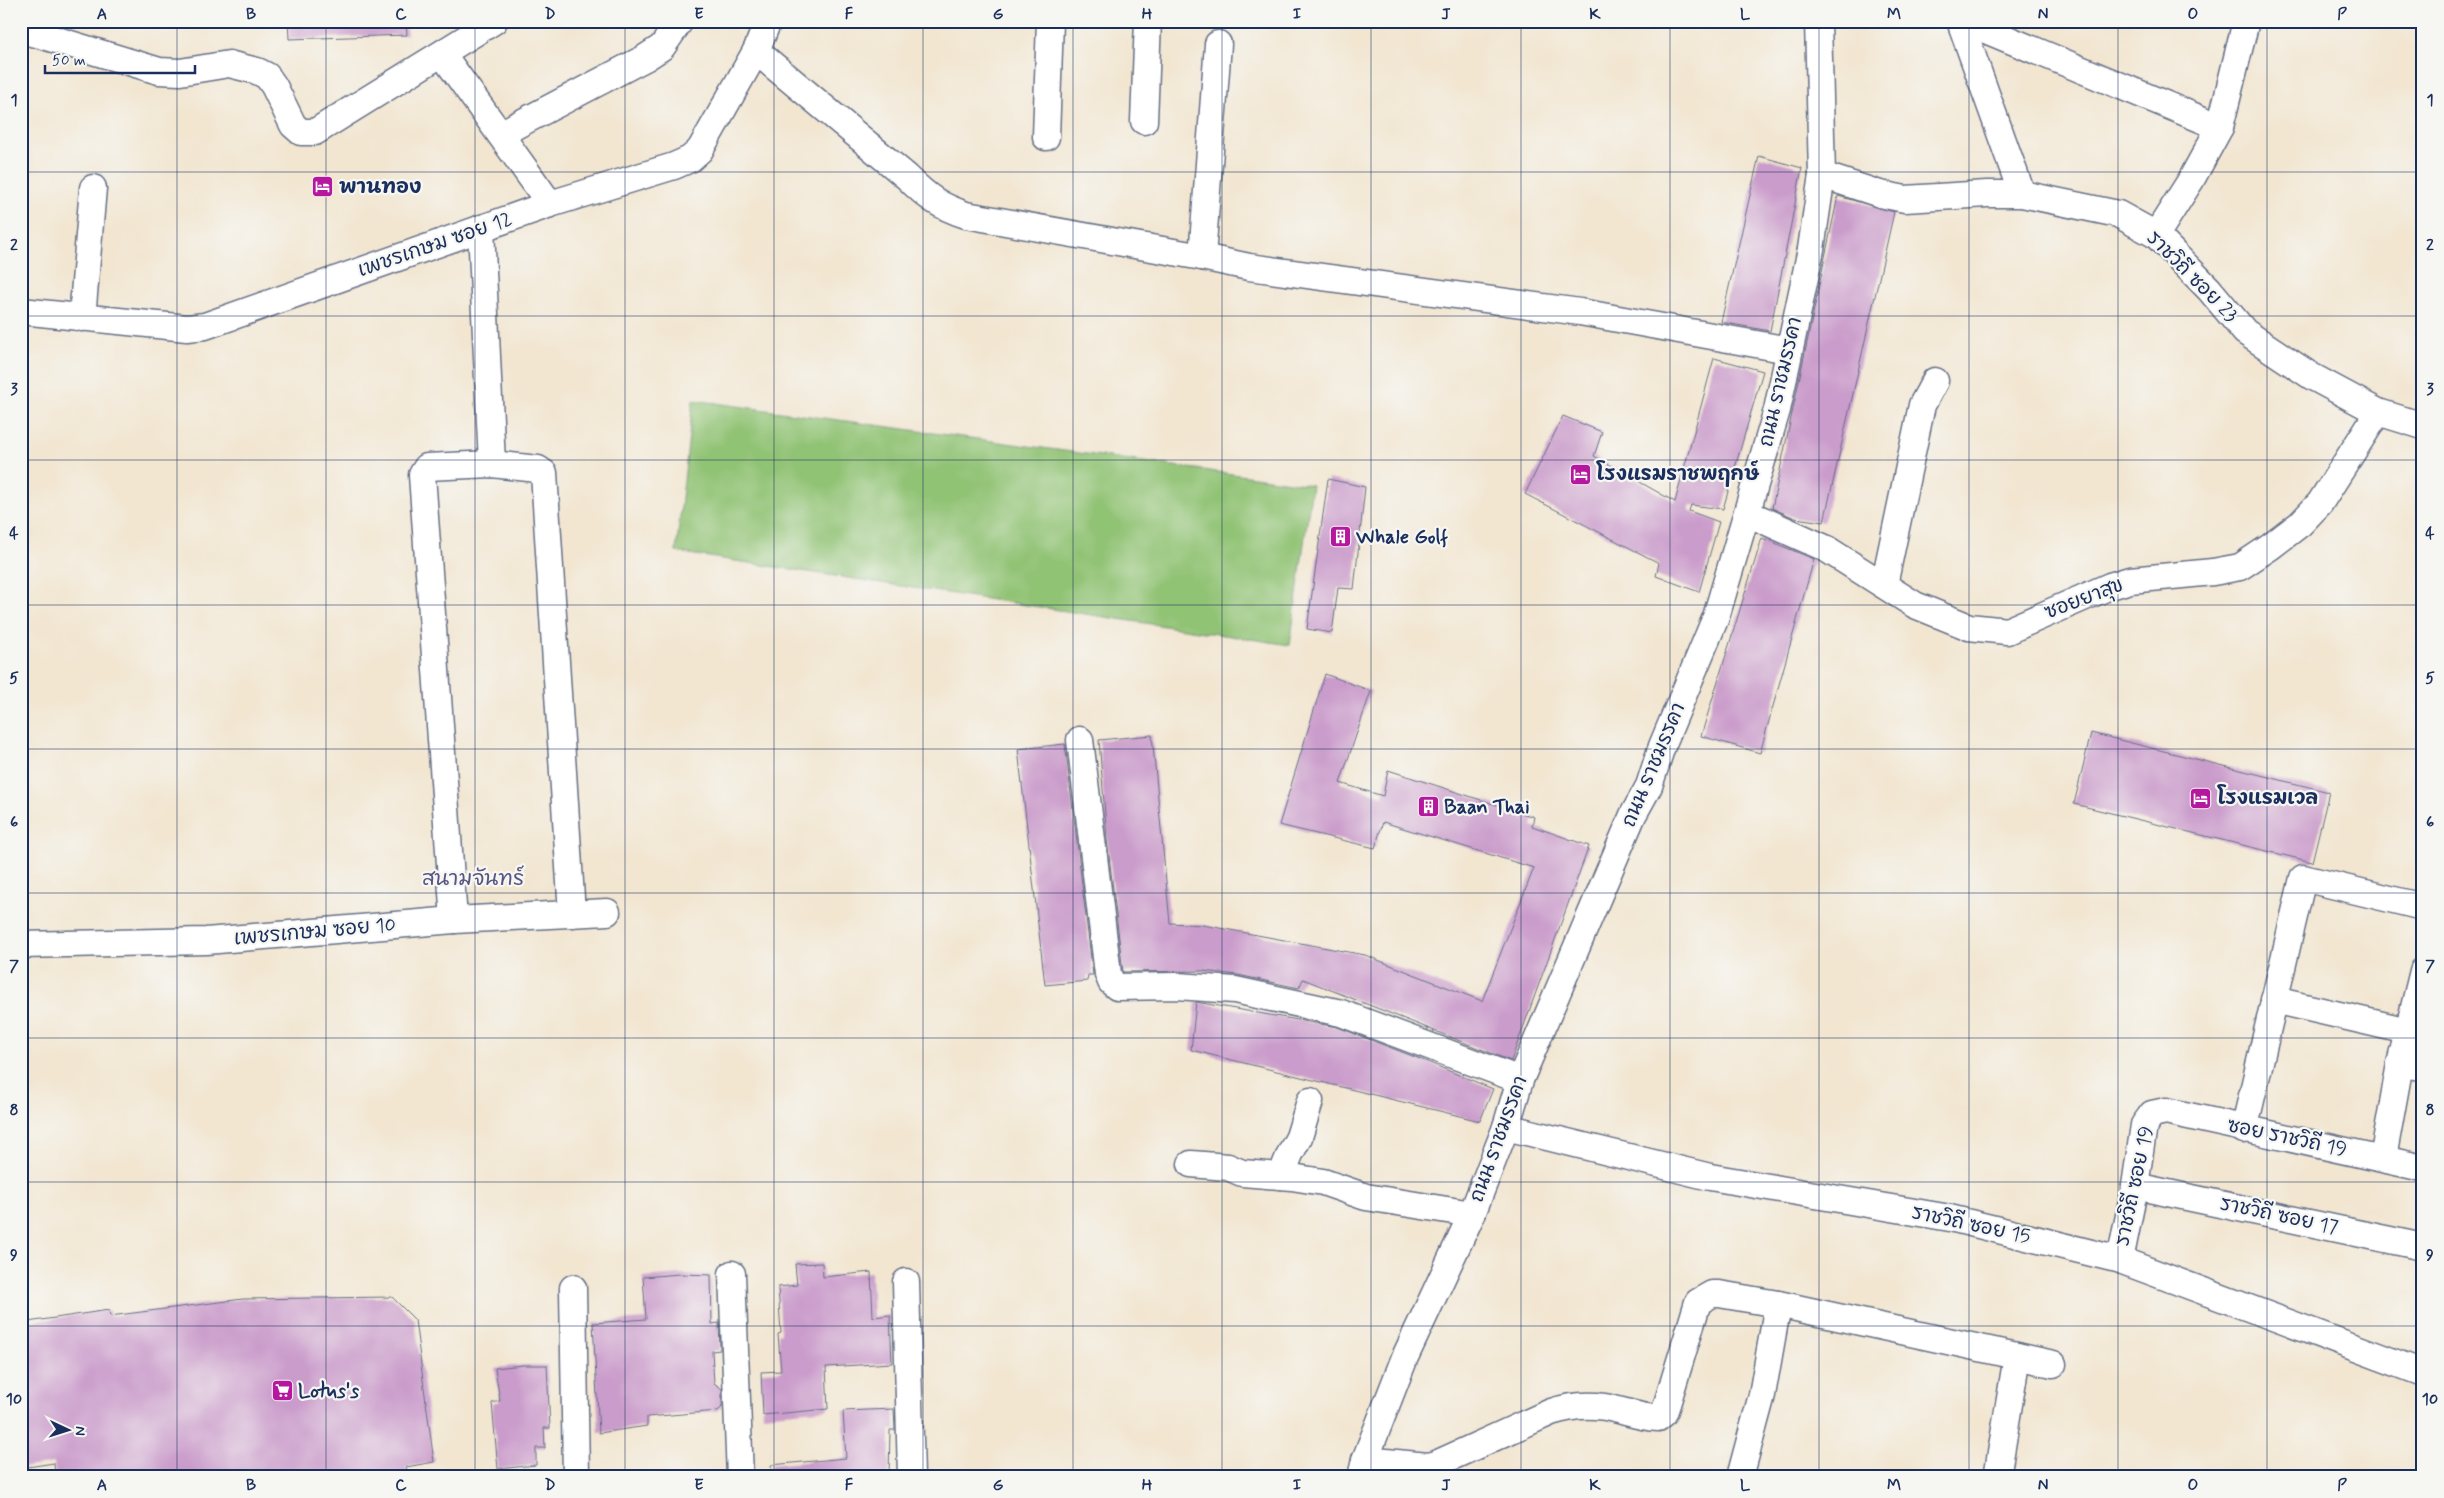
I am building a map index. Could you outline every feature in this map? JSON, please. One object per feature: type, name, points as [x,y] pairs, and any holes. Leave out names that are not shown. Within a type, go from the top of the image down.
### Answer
[{"type":"street","points":[[21,31],[37,34],[159,71],[180,72],[229,64],[257,71],[267,76],[294,125],[301,132],[314,132],[443,55],[494,21]]},
{"type":"street","points":[[500,134],[645,58],[662,47],[680,21]]},
{"type":"street","name":"เพชรเกษม ซอย 12","points":[[21,311],[187,328],[205,326],[550,204],[674,166],[690,159],[700,150],[756,51],[768,21]]},
{"type":"street","points":[[1046,137],[1050,21]]},
{"type":"street","points":[[1144,121],[1148,21]]},
{"type":"street","name":"ถนน ราชมรรคา","points":[[1363,1469],[1405,1356],[1472,1214],[1506,1127],[1520,1080],[1633,815],[1650,786],[1662,746],[1716,617],[1777,410],[1810,249],[1822,175],[1818,21]]},
{"type":"street","points":[[1960,21],[2022,194]]},
{"type":"street","points":[[1964,21],[2220,127]]},
{"type":"street","points":[[2156,234],[2191,180],[2220,127],[2246,21]]},
{"type":"street","points":[[1202,257],[1218,44]]},
{"type":"street","points":[[756,51],[907,177],[925,195],[941,206],[966,215],[1202,257],[1249,268],[1580,312],[1789,350]]},
{"type":"street","points":[[443,55],[550,204]]},
{"type":"street","name":"ราชวิถี ซอย 23","points":[[1822,175],[1880,194],[1905,198],[2022,194],[2118,214],[2156,234],[2209,289],[2246,332],[2311,376],[2378,412],[2423,426]]},
{"type":"street","points":[[82,318],[93,188]]},
{"type":"street","points":[[481,228],[492,464]]},
{"type":"street","points":[[1884,585],[1922,405],[1935,381]]},
{"type":"street","name":"ซอยยาสุข","points":[[1747,514],[1825,548],[1915,605],[1969,627],[2007,631],[2110,586],[2130,580],[2213,572],[2240,567],[2270,548],[2300,524],[2320,503],[2378,412]]},
{"type":"street","points":[[454,920],[422,475],[426,468],[492,464],[538,469],[544,473],[572,914]]},
{"type":"street","points":[[1080,740],[1108,974],[1111,982],[1117,987],[1178,986],[1235,990],[1340,1013],[1520,1080]]},
{"type":"street","points":[[2244,1130],[2302,878],[2423,907]]},
{"type":"street","name":"เพชรเกษม ซอย 10","points":[[21,945],[206,941],[454,920],[608,912]]},
{"type":"street","points":[[2383,1158],[2411,1065],[2408,1031],[2423,971]]},
{"type":"street","points":[[2274,1000],[2408,1031]]},
{"type":"street","points":[[1281,1176],[1299,1137],[1310,1101]]},
{"type":"street","name":"ซอย ราชวิถี 19","points":[[2152,1114],[2166,1111],[2244,1130],[2423,1168]]},
{"type":"street","name":"ราชวิถี ซอย 19","points":[[2120,1260],[2135,1186],[2144,1125],[2152,1114]]},
{"type":"street","name":"ราชวิถี ซอย 15","points":[[1506,1127],[1710,1177],[1950,1218],[2120,1260],[2423,1373]]},
{"type":"street","points":[[1191,1164],[1228,1167],[1242,1173],[1323,1182],[1366,1197],[1472,1214]]},
{"type":"street","name":"ราชวิถี ซอย 17","points":[[2135,1186],[2423,1247]]},
{"type":"street","points":[[732,1274],[740,1477]]},
{"type":"street","points":[[906,1282],[911,1477]]},
{"type":"street","points":[[573,1288],[576,1477]]},
{"type":"street","points":[[1363,1469],[1436,1464],[1551,1412],[1571,1406],[1605,1407],[1658,1418],[1664,1412],[1667,1404],[1698,1302],[1712,1294],[1778,1304],[2053,1364]]},
{"type":"street","points":[[1740,1477],[1762,1395],[1778,1304]]},
{"type":"street","points":[[1997,1477],[2017,1356]]},
{"type":"green space","points":[[693,400],[1312,485],[1290,645],[676,552]]},
{"type":"building","points":[[288,21],[406,21],[407,35],[289,39]]},
{"type":"building","points":[[1759,156],[1802,168],[1770,331],[1721,322]]},
{"type":"building","points":[[1838,196],[1894,212],[1824,522],[1795,518],[1772,508]]},
{"type":"building","points":[[1714,358],[1763,371],[1723,509],[1691,505],[1689,511],[1719,522],[1699,592],[1656,576],[1659,563],[1525,494],[1563,416],[1602,432],[1594,456],[1675,502]]},
{"type":"building","name":"Whale Golf","points":[[1328,479],[1365,487],[1354,589],[1338,588],[1332,633],[1307,629]]},
{"type":"building","points":[[1762,538],[1814,559],[1760,753],[1701,736]]},
{"type":"building","points":[[1325,674],[1371,691],[1340,783],[1383,796],[1388,770],[1534,817],[1532,826],[1589,846],[1511,1061],[1303,979],[1299,988],[1238,975],[1203,971],[1123,972],[1107,839],[1099,740],[1152,735],[1170,923],[1203,925],[1365,955],[1482,1001],[1534,868],[1383,822],[1375,848],[1279,825]]},
{"type":"building","name":"โรงแรมเวล","points":[[2091,733],[2329,792],[2312,862],[2074,804]]},
{"type":"building","points":[[1065,744],[1093,975],[1088,975],[1087,981],[1045,985],[1018,749]]},
{"type":"building","points":[[1196,1002],[1337,1027],[1493,1089],[1480,1121],[1191,1050]]},
{"type":"building","points":[[822,1263],[823,1277],[871,1272],[873,1317],[890,1315],[892,1363],[826,1367],[828,1409],[763,1415],[761,1372],[781,1371],[778,1334],[781,1333],[778,1287],[797,1285],[795,1264]]},
{"type":"building","points":[[680,1274],[711,1275],[712,1324],[719,1323],[720,1350],[712,1351],[714,1383],[722,1389],[722,1407],[718,1411],[647,1417],[647,1426],[599,1433],[593,1323],[646,1319],[643,1277]]},
{"type":"building","name":"Lotus's","points":[[392,1297],[415,1320],[434,1462],[406,1467],[408,1477],[55,1477],[54,1463],[21,1468],[21,1323],[109,1310],[110,1316],[243,1299]]},
{"type":"building","points":[[547,1365],[550,1428],[544,1428],[545,1448],[536,1448],[536,1465],[498,1469],[492,1403],[500,1401],[495,1368]]},
{"type":"building","points":[[894,1409],[895,1430],[890,1430],[889,1477],[772,1477],[771,1465],[846,1458],[843,1411]]},
{"type":"place","name":"พานทอง","points":[[323,187]]},
{"type":"place","name":"โรงแรมราชพฤกษ์","points":[[1580,474]]},
{"type":"place","name":"Whale Golf","points":[[1340,537]]},
{"type":"place","name":"โรงแรมเวล","points":[[2201,798]]},
{"type":"place","name":"Baan Thai","points":[[1428,807]]},
{"type":"place","name":"Lotus's","points":[[282,1391]]},
{"type":"district","name":"สนามจันทร์","points":[[473,879]]}]
